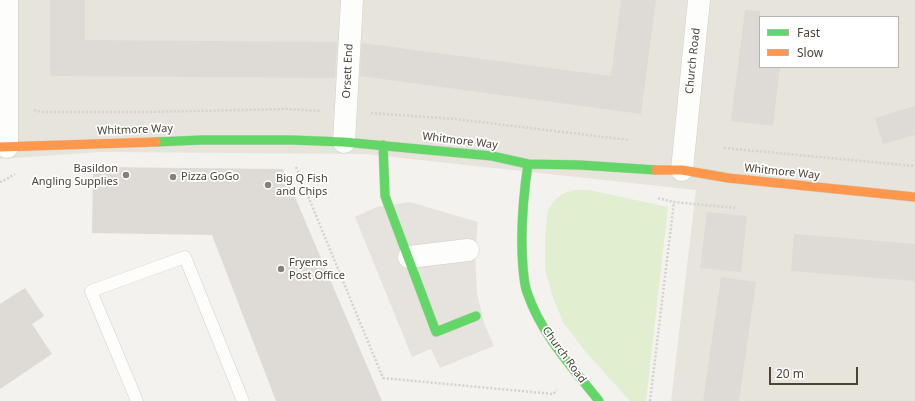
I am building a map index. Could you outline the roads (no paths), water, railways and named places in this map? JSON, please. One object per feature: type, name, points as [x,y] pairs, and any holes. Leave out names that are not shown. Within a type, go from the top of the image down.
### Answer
[{"type":"street","points":[[4,147],[6,0]]},
{"type":"street","name":"Orsett End","points":[[344,142],[352,0]]},
{"type":"street","name":"Church Road","points":[[682,170],[699,0]]},
{"type":"street","name":"Whitmore Way","points":[[4,147],[201,140],[292,140],[344,142],[492,156],[528,164],[580,165],[649,170],[682,170],[728,178],[915,197]]},
{"type":"street","points":[[383,145],[385,196],[409,256],[436,332],[476,316]]},
{"type":"street","name":"Church Road","points":[[528,164],[521,235],[521,256],[527,291],[540,321],[562,356],[599,401]]},
{"type":"street","points":[[409,256],[468,250]]},
{"type":"lane","points":[[137,401],[91,291],[185,256],[243,401]]},
{"type":"place","name":"Basildon Angling Supplies","points":[[126,175]]},
{"type":"place","name":"Pizza GoGo","points":[[173,177]]},
{"type":"place","name":"Big Q Fish and Chips","points":[[268,185]]},
{"type":"place","name":"Fryerns Post Office","points":[[281,269]]}]
